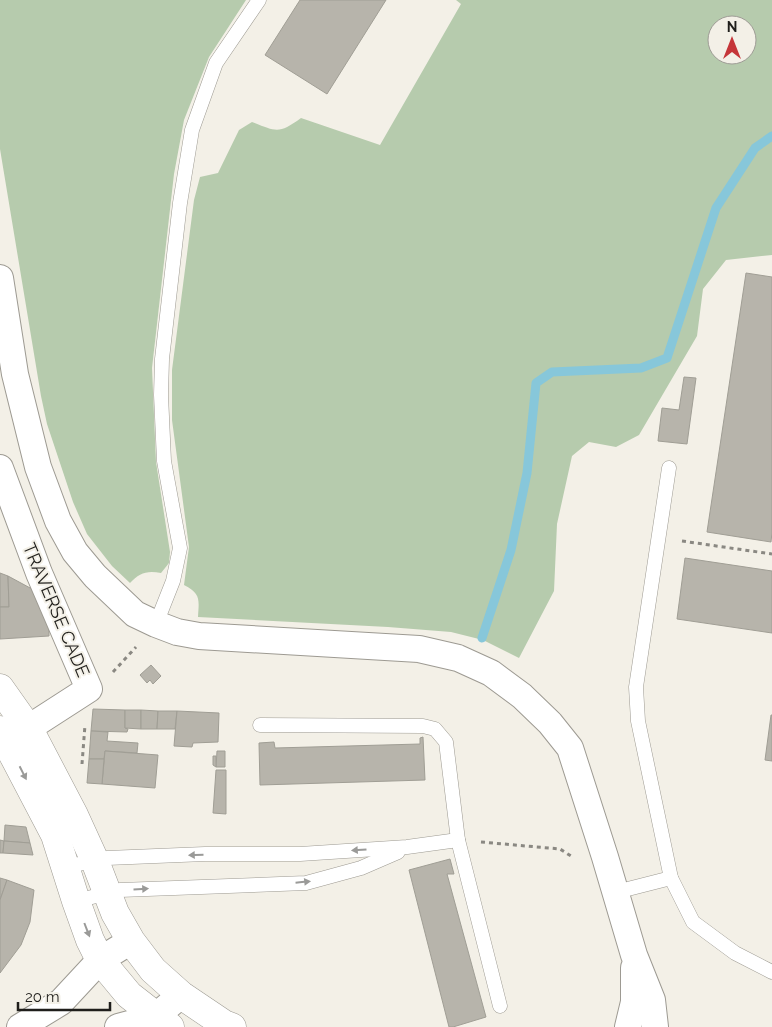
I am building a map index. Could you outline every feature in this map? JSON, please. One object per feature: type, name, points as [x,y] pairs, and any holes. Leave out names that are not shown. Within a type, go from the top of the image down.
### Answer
[{"type":"main road","points":[[0,688],[12,734],[55,835],[90,940],[100,960],[129,995],[163,1022]]},
{"type":"main road","points":[[12,734],[74,814],[115,913],[131,941],[153,970],[181,995],[224,1024],[232,1027]]},
{"type":"street","points":[[0,278],[16,374],[38,467],[58,521],[75,552],[94,576],[135,614],[177,632],[199,636],[419,648],[458,658],[491,673],[522,696],[550,723],[570,748],[634,955],[652,1000],[655,1027]]},
{"type":"street","name":"TRAVERSE CADE","points":[[0,468],[39,573],[89,689],[12,734]]},
{"type":"street","points":[[20,1027],[61,1002],[100,960],[131,941]]},
{"type":"street","points":[[628,1027],[634,1002],[634,955]]},
{"type":"street","points":[[118,1027],[163,1022],[181,995]]},
{"type":"lane","points":[[156,624],[173,581],[180,548],[164,460],[161,395],[162,359],[180,202],[192,130],[216,62],[258,0]]},
{"type":"lane","points":[[669,468],[636,687],[638,721],[671,878],[693,922],[735,954],[772,972]]},
{"type":"lane","points":[[260,725],[423,726],[435,729],[446,742],[458,840],[500,1006]]},
{"type":"lane","points":[[65,867],[107,858],[205,854],[300,854],[407,847],[458,840]]},
{"type":"lane","points":[[76,901],[107,892],[206,886],[306,883],[361,868],[407,847]]},
{"type":"lane","points":[[616,892],[671,878]]},
{"type":"path","points":[[682,540],[772,554]]},
{"type":"path","points":[[82,768],[89,689],[116,669],[138,644]]},
{"type":"path","points":[[458,840],[560,849],[576,859]]},
{"type":"green space","points":[[0,0],[246,0],[209,57],[184,120],[174,174],[152,368],[156,462],[170,552],[169,563],[161,573],[144,573],[130,583],[112,566],[87,534],[73,502],[47,424],[0,149]]},
{"type":"green space","points":[[456,0],[772,0],[772,255],[726,260],[703,289],[697,336],[639,435],[616,447],[589,442],[572,456],[557,524],[554,591],[519,658],[483,640],[451,632],[198,617],[198,598],[194,591],[184,585],[189,547],[172,420],[172,370],[194,200],[200,177],[218,173],[239,130],[252,122],[278,130],[288,127],[301,118],[380,145],[461,4]]},
{"type":"building","points":[[300,0],[386,0],[327,94],[265,55]]},
{"type":"building","points":[[746,273],[772,277],[771,542],[707,532]]},
{"type":"building","points":[[684,377],[696,378],[687,444],[658,441],[662,408],[679,410]]},
{"type":"building","points":[[685,558],[772,571],[772,633],[677,619]]},
{"type":"building","points":[[0,573],[8,576],[9,607],[0,607]]},
{"type":"building","points":[[8,576],[32,589],[57,630],[49,630],[49,636],[0,639],[0,607],[9,607]]},
{"type":"building","points":[[151,665],[161,676],[153,684],[150,680],[147,683],[140,675]]},
{"type":"building","points":[[93,709],[125,710],[125,728],[128,729],[127,732],[91,731]]},
{"type":"building","points":[[125,710],[141,710],[141,729],[125,728]]},
{"type":"building","points":[[141,710],[158,711],[157,729],[141,729]]},
{"type":"building","points":[[158,711],[177,711],[175,729],[157,729]]},
{"type":"building","points":[[177,711],[219,713],[218,742],[193,743],[192,747],[174,746]]},
{"type":"building","points":[[772,715],[772,761],[765,760]]},
{"type":"building","points":[[91,731],[108,732],[107,741],[138,743],[137,753],[105,751],[104,759],[89,759]]},
{"type":"building","points":[[423,737],[425,780],[260,785],[259,743],[274,742],[275,748],[420,744],[420,738]]},
{"type":"building","points":[[105,751],[158,755],[155,788],[102,784]]},
{"type":"building","points":[[217,751],[225,751],[225,767],[216,767]]},
{"type":"building","points":[[213,756],[216,756],[216,767],[213,765]]},
{"type":"building","points":[[89,759],[104,759],[102,784],[87,783]]},
{"type":"building","points":[[216,770],[226,770],[226,814],[213,813]]},
{"type":"building","points":[[5,825],[26,827],[30,843],[4,841]]},
{"type":"building","points":[[0,840],[4,841],[3,853],[0,853]]},
{"type":"building","points":[[4,841],[30,843],[33,855],[3,853]]},
{"type":"building","points":[[450,859],[454,874],[447,874],[486,1017],[453,1027],[449,1027],[409,870]]},
{"type":"building","points":[[0,878],[7,880],[0,900]]},
{"type":"building","points":[[7,880],[34,890],[30,922],[21,945],[0,973],[0,900]]},
{"type":"waterway","points":[[482,638],[511,550],[527,473],[536,383],[552,372],[641,368],[667,358],[716,208],[755,148],[772,136]]}]
